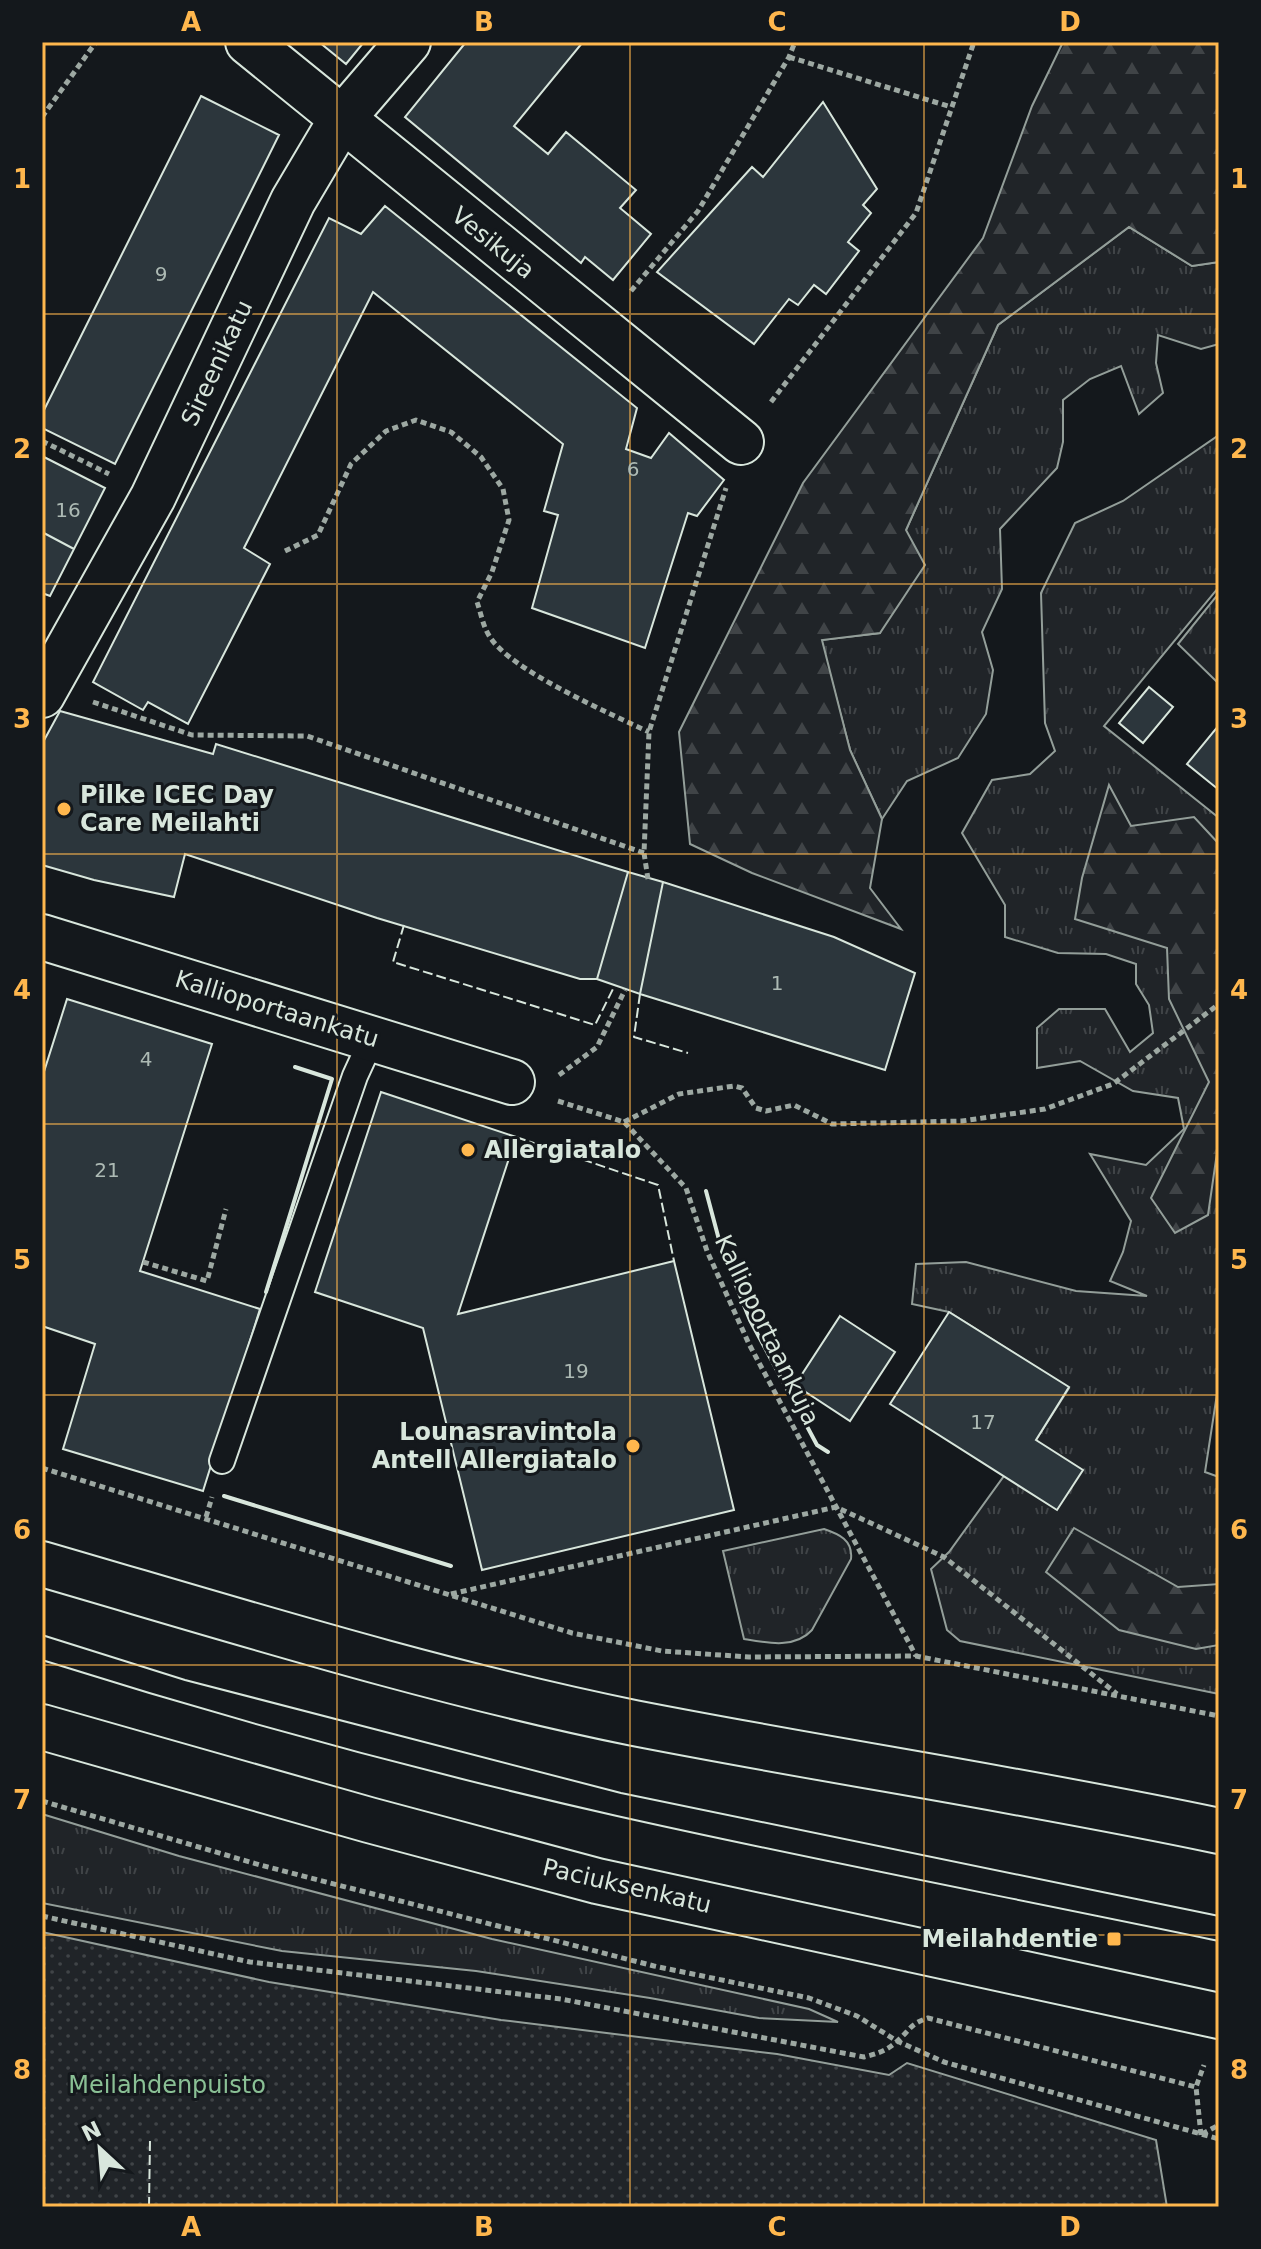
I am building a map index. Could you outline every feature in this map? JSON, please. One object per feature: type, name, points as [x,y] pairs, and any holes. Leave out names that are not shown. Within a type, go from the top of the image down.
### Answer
[{"type":"main road","name":"Vesikuja","points":[[248,42],[741,442]]},
{"type":"main road","name":"Sireenikatu","points":[[44,691],[153,497],[293,201],[341,120],[408,42]]},
{"type":"main road","name":"Kallioportaankatu","points":[[42,937],[524,1088]]},
{"type":"main road","points":[[42,1564],[410,1672],[604,1716],[1219,1831]]},
{"type":"main road","name":"Paciuksenkatu","points":[[42,1727],[597,1881],[1219,2016]]},
{"type":"lane","points":[[222,1461],[355,1076],[372,1039]]},
{"type":"path","points":[[42,117],[96,42]]},
{"type":"path","points":[[600,329],[698,211],[795,42]]},
{"type":"path","points":[[789,57],[951,107]]},
{"type":"path","points":[[285,551],[318,535],[351,464],[386,431],[416,420],[451,432],[481,457],[503,489],[509,520],[492,572],[477,602],[490,637],[511,659],[567,692],[649,732]]},
{"type":"path","points":[[42,441],[153,497]]},
{"type":"path","points":[[44,691],[192,735],[307,736],[644,853]]},
{"type":"path","points":[[524,1088],[597,1047],[625,990]]},
{"type":"path","points":[[624,1122],[679,1094],[734,1086],[742,1088],[756,1108],[766,1111],[794,1105],[832,1124],[962,1121],[1045,1109],[1113,1084],[1219,1004]]},
{"type":"path","name":"Kallioportaankuja","points":[[524,1088],[624,1122],[686,1188],[707,1251],[749,1344],[916,1656]]},
{"type":"path","points":[[143,1262],[207,1281],[226,1209]]},
{"type":"path","points":[[42,1468],[572,1633],[662,1651],[749,1657],[916,1656],[1219,1716]]},
{"type":"path","points":[[206,1517],[213,1492]]},
{"type":"path","points":[[448,1595],[836,1507],[944,1557],[1117,1694]]},
{"type":"path","points":[[42,1801],[260,1865],[654,1966],[809,1998],[857,2016],[897,2041],[944,2062],[1219,2139]]},
{"type":"path","points":[[42,1916],[250,1962],[561,1999],[864,2057],[880,2053],[897,2041],[913,2023],[928,2018],[1196,2087],[1201,2135]]},
{"type":"path","points":[[1201,2135],[1219,2125]]},
{"type":"green space","points":[[1063,42],[1219,42],[1219,262],[1192,266],[1129,227],[998,325],[906,530],[925,565],[880,633],[822,640],[850,750],[882,819],[870,888],[901,929],[752,873],[690,844],[679,732],[803,483],[983,238],[1032,106]]},
{"type":"green space","points":[[1129,227],[1192,266],[1219,262],[1219,344],[1201,349],[1158,335],[1156,363],[1163,393],[1139,414],[1121,366],[1090,379],[1063,400],[1063,442],[1057,468],[1000,529],[1002,589],[982,632],[993,670],[986,714],[958,758],[907,781],[882,819],[850,750],[821,640],[880,633],[906,530],[998,325]]},
{"type":"green space","points":[[1219,435],[1219,587],[1104,726],[1219,818],[1219,1381],[1205,1472],[1219,1477],[1219,1694],[960,1641],[947,1630],[931,1569],[949,1552],[1004,1476],[1036,1440],[1069,1388],[949,1312],[912,1304],[916,1264],[966,1262],[1076,1291],[1147,1296],[1110,1281],[1123,1252],[1131,1221],[1090,1154],[1146,1165],[1184,1129],[1178,1098],[1133,1091],[1080,1061],[1037,1068],[1037,1028],[1059,1009],[1105,1009],[1130,1052],[1153,1033],[1149,1005],[1136,984],[1136,964],[1106,954],[1058,953],[1005,937],[1005,905],[962,833],[992,780],[1030,774],[1055,751],[1045,723],[1041,593],[1075,523],[1123,501]]},
{"type":"green space","points":[[1219,593],[1219,677],[1216,681],[1178,644]]},
{"type":"green space","points":[[1109,785],[1131,826],[1194,817],[1219,844],[1219,1139],[1208,1215],[1175,1233],[1151,1198],[1209,1082],[1169,999],[1167,948],[1075,919],[1082,878]]},
{"type":"green space","points":[[1074,1528],[1178,1587],[1219,1584],[1219,1645],[1196,1649],[1119,1630],[1046,1572]]},
{"type":"green space","points":[[824,1529],[847,1542],[851,1559],[812,1630],[789,1642],[744,1639],[723,1551]]},
{"type":"green space","points":[[42,1814],[179,1856],[492,1939],[809,2009],[838,2022],[759,2018],[476,1971],[282,1951],[42,1903]]},
{"type":"green space","name":"Meilahdenpuisto","points":[[42,1932],[269,1982],[501,2020],[777,2054],[889,2075],[907,2063],[1156,2140],[1167,2207],[42,2207]]},
{"type":"building","points":[[319,42],[364,42],[346,64]]},
{"type":"building","points":[[466,42],[583,42],[514,126],[548,154],[566,132],[636,190],[620,208],[651,234],[613,280],[585,257],[581,263],[405,117]]},
{"type":"building","points":[[201,96],[279,135],[115,464],[42,428],[42,414]]},
{"type":"building","points":[[823,102],[877,189],[863,205],[871,213],[848,242],[859,251],[826,294],[814,285],[798,305],[789,299],[754,344],[657,272],[752,167],[763,177]]},
{"type":"building","points":[[385,206],[637,408],[626,449],[651,458],[669,433],[724,480],[697,516],[688,513],[645,648],[532,608],[558,515],[544,511],[563,444],[373,292],[244,548],[270,564],[188,724],[148,702],[143,710],[93,682],[329,218],[361,234]]},
{"type":"building","points":[[42,456],[105,488],[74,549],[42,532]]},
{"type":"building","points":[[42,532],[74,549],[50,596],[42,593]]},
{"type":"building","points":[[1149,687],[1173,707],[1143,743],[1119,723]]},
{"type":"building","points":[[60,711],[213,754],[216,744],[628,872],[597,979],[580,979],[377,918],[185,854],[174,897],[42,865],[42,744]]},
{"type":"building","points":[[1219,725],[1219,790],[1187,764]]},
{"type":"building","points":[[628,872],[663,882],[640,994],[597,979]]},
{"type":"building","points":[[663,882],[834,937],[915,973],[885,1070],[640,994]]},
{"type":"building","points":[[67,999],[212,1044],[140,1271],[260,1309],[203,1491],[63,1449],[95,1344],[42,1326],[42,1078]]},
{"type":"building","name":"Allergiatalo","points":[[381,1092],[516,1137],[458,1314],[674,1261],[734,1510],[482,1570],[423,1328],[315,1292]]},
{"type":"building","points":[[949,1312],[1069,1387],[1036,1440],[1083,1470],[1057,1510],[890,1404]]},
{"type":"building","points":[[840,1316],[895,1352],[850,1421],[795,1385]]},
{"type":"tram line","points":[[42,1635],[185,1680],[621,1793],[1219,1916]]},
{"type":"tram line","points":[[42,1660],[185,1704],[472,1782],[767,1849],[1219,1941]]},
{"type":"fence","points":[[404,925],[393,962],[595,1025],[615,985]]},
{"type":"fence","points":[[640,994],[634,1037],[688,1053]]},
{"type":"fence","points":[[516,1137],[658,1185],[674,1261]]},
{"type":"fence","points":[[149,2207],[150,2140]]},
{"type":"wall","points":[[266,1292],[332,1079],[295,1067]]},
{"type":"wall","points":[[706,1191],[722,1251],[750,1320],[817,1445],[828,1452]]},
{"type":"wall","points":[[224,1496],[451,1566]]},
{"type":"place","name":"Pilke ICEC Day Care Meilahti","points":[[64,809]]},
{"type":"place","name":"Allergiatalo","points":[[468,1150]]},
{"type":"place","name":"Lounasravintola Antell Allergiatalo","points":[[633,1446]]},
{"type":"place","name":"Meilahdentie","points":[[1114,1939]]}]
